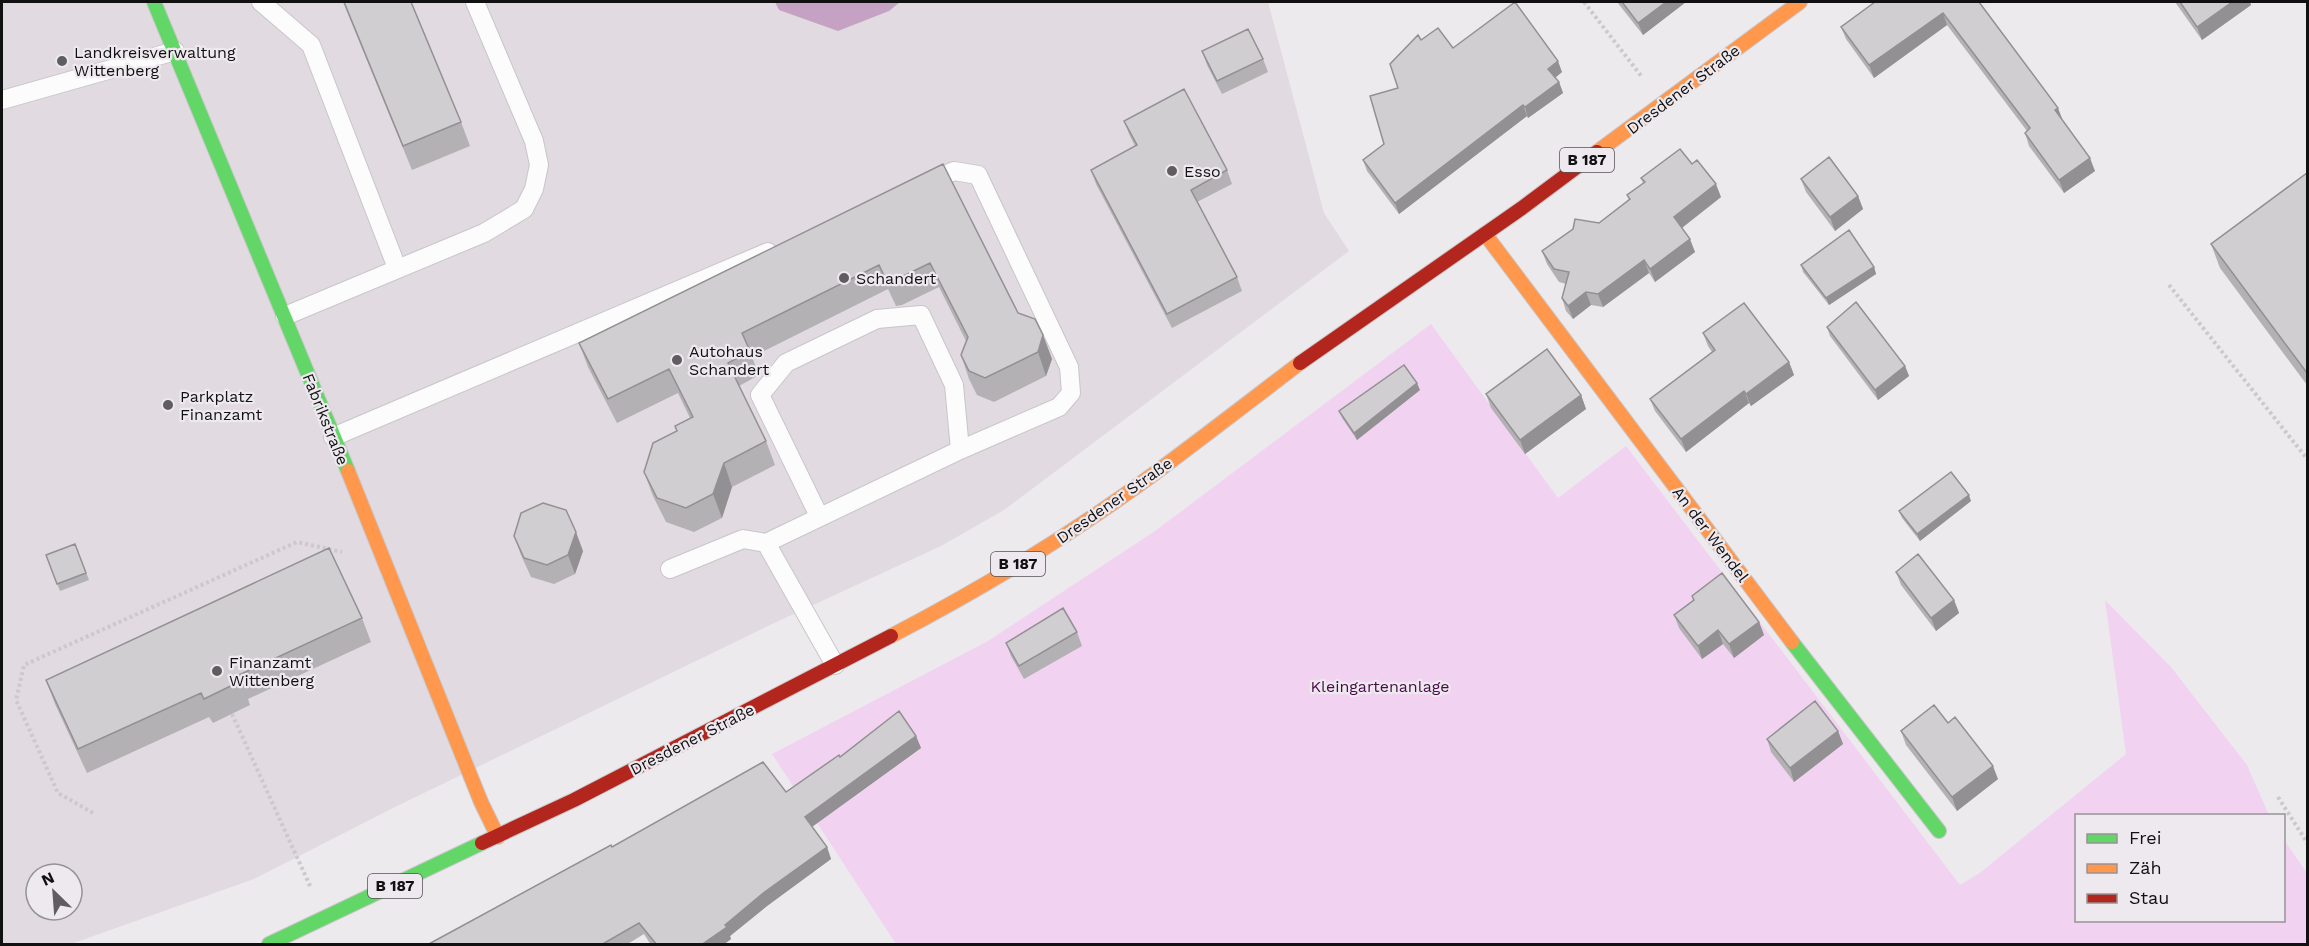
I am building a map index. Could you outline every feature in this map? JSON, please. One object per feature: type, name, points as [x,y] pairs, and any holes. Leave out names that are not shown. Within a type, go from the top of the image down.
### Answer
[{"type":"main road","name":"Fabrikstraße","points":[[154,2],[285,316],[481,802],[498,837]]},
{"type":"main road","name":"Dresdener Straße","points":[[269,945],[498,837],[963,597],[1098,513],[1149,477],[1324,345],[1485,234],[1800,2]]},
{"type":"main road","name":"An der Wendel","points":[[1485,234],[1801,654],[1939,831]]},
{"type":"lane","points":[[261,2],[311,45],[397,268]]},
{"type":"lane","points":[[285,316],[484,233],[524,209],[534,189],[539,165],[534,141],[475,2]]},
{"type":"lane","points":[[2,100],[175,51]]},
{"type":"lane","points":[[670,569],[743,538],[766,543],[960,450],[1059,407],[1071,393],[1069,367],[978,175],[954,171],[910,190]]},
{"type":"lane","points":[[333,437],[778,247]]},
{"type":"lane","points":[[819,516],[760,395],[786,363],[877,319],[921,315],[954,385],[960,450]]},
{"type":"lane","points":[[766,543],[835,665]]},
{"type":"path","points":[[1584,2],[1662,104]]},
{"type":"path","points":[[2169,285],[2307,460]]},
{"type":"path","points":[[93,813],[58,793],[16,700],[24,665],[297,542],[353,554]]},
{"type":"path","points":[[232,714],[325,919]]},
{"type":"path","points":[[2278,797],[2307,844]]},
{"type":"shaded area","points":[[2,2],[1268,2],[1324,213],[1349,251],[1004,510],[941,546],[772,624],[393,808],[254,879],[71,944],[2,944]]},
{"type":"shaded area","points":[[775,2],[900,2],[889,11],[838,31],[779,10]]},
{"type":"green space","name":"Kleingartenanlage","points":[[1431,324],[1558,498],[1626,446],[1960,885],[1981,872],[2126,754],[2105,600],[2171,667],[2247,765],[2269,814],[2075,814],[2075,922],[2285,922],[2285,841],[2307,873],[2307,944],[896,944],[772,754],[988,641],[1155,531]]},
{"type":"building","points":[[344,2],[411,2],[461,122],[403,146]]},
{"type":"building","points":[[1515,2],[1558,61],[1548,69],[1559,82],[1525,107],[1523,105],[1395,203],[1363,160],[1384,144],[1370,96],[1398,88],[1390,64],[1418,35],[1421,40],[1438,28],[1453,48]]},
{"type":"building","points":[[1622,2],[1666,2],[1638,23]]},
{"type":"building","points":[[1875,2],[1979,2],[2058,108],[2055,110],[2090,158],[2059,180],[2025,133],[2030,128],[1943,13],[1869,65],[1841,27]]},
{"type":"building","points":[[2180,2],[2232,2],[2197,27]]},
{"type":"building","points":[[1248,29],[1263,59],[1217,81],[1202,51]]},
{"type":"building","points":[[1184,89],[1227,170],[1191,190],[1237,277],[1167,314],[1091,170],[1137,145],[1124,121]]},
{"type":"building","points":[[1680,149],[1692,164],[1697,160],[1716,184],[1674,217],[1690,239],[1650,269],[1644,260],[1598,294],[1586,292],[1568,306],[1562,298],[1569,272],[1554,269],[1542,251],[1573,229],[1575,219],[1599,223],[1630,199],[1627,195],[1645,182],[1641,178]]},
{"type":"building","points":[[1829,157],[1858,196],[1830,217],[1801,179]]},
{"type":"building","name":"Autohaus Schandert","points":[[943,164],[1018,313],[1035,319],[1043,335],[1038,352],[985,378],[969,371],[961,355],[968,337],[930,263],[887,282],[879,265],[742,333],[750,351],[728,363],[766,441],[724,463],[713,494],[686,508],[657,498],[644,472],[653,443],[677,431],[675,426],[693,417],[669,369],[608,399],[579,343]]},
{"type":"building","points":[[2307,173],[2307,373],[2211,244]]},
{"type":"building","points":[[1849,230],[1874,267],[1826,298],[1801,265]]},
{"type":"building","points":[[1856,302],[1905,366],[1875,390],[1827,327]]},
{"type":"building","points":[[1744,303],[1789,362],[1746,394],[1744,391],[1681,439],[1650,399],[1715,350],[1703,333]]},
{"type":"building","points":[[1547,349],[1581,395],[1520,440],[1486,394]]},
{"type":"building","points":[[1404,365],[1417,383],[1354,433],[1339,411]]},
{"type":"building","points":[[1951,472],[1969,495],[1917,534],[1899,511]]},
{"type":"building","points":[[543,503],[566,510],[576,532],[568,555],[547,565],[524,558],[514,536],[521,513]]},
{"type":"building","points":[[75,544],[86,573],[57,584],[46,555]]},
{"type":"building","name":"Finanzamt Wittenberg","points":[[329,548],[362,618],[239,675],[241,681],[204,699],[201,693],[78,749],[46,680]]},
{"type":"building","points":[[1918,554],[1954,600],[1931,618],[1896,572]]},
{"type":"building","points":[[1722,573],[1759,622],[1729,644],[1718,630],[1698,646],[1674,615],[1694,600],[1692,596]]},
{"type":"building","points":[[1063,608],[1077,632],[1019,666],[1006,643]]},
{"type":"building","points":[[1815,701],[1838,731],[1790,768],[1767,739]]},
{"type":"building","points":[[1934,705],[1948,723],[1955,717],[1993,766],[1952,797],[1901,731]]},
{"type":"building","points":[[899,711],[916,736],[805,817],[827,847],[762,894],[725,925],[727,927],[701,945],[657,945],[639,923],[601,945],[427,945],[611,845],[612,847],[763,762],[786,792],[839,755],[840,757]]},
{"type":"traffic: fast","points":[[154,2],[348,471]]},
{"type":"traffic: fast","points":[[1792,642],[1939,831]]},
{"type":"traffic: fast","points":[[269,944],[482,843]]},
{"type":"traffic: slow","points":[[1597,152],[1800,2]]},
{"type":"traffic: slow","points":[[1485,234],[1792,642]]},
{"type":"traffic: slow","points":[[891,636],[991,581],[1088,520],[1151,476],[1300,363]]},
{"type":"traffic: slow","points":[[348,471],[481,802],[498,837]]},
{"type":"traffic: jam","points":[[1300,363],[1522,208],[1597,152]]},
{"type":"traffic: jam","points":[[482,843],[574,800],[891,636]]},
{"type":"place","name":"Landkreisverwaltung Wittenberg","points":[[62,61]]},
{"type":"place","name":"Esso","points":[[1172,171]]},
{"type":"place","name":"Schandert","points":[[844,278]]},
{"type":"place","name":"Autohaus Schandert","points":[[677,360]]},
{"type":"place","name":"Parkplatz Finanzamt","points":[[168,405]]},
{"type":"place","name":"Finanzamt Wittenberg","points":[[217,671]]}]
